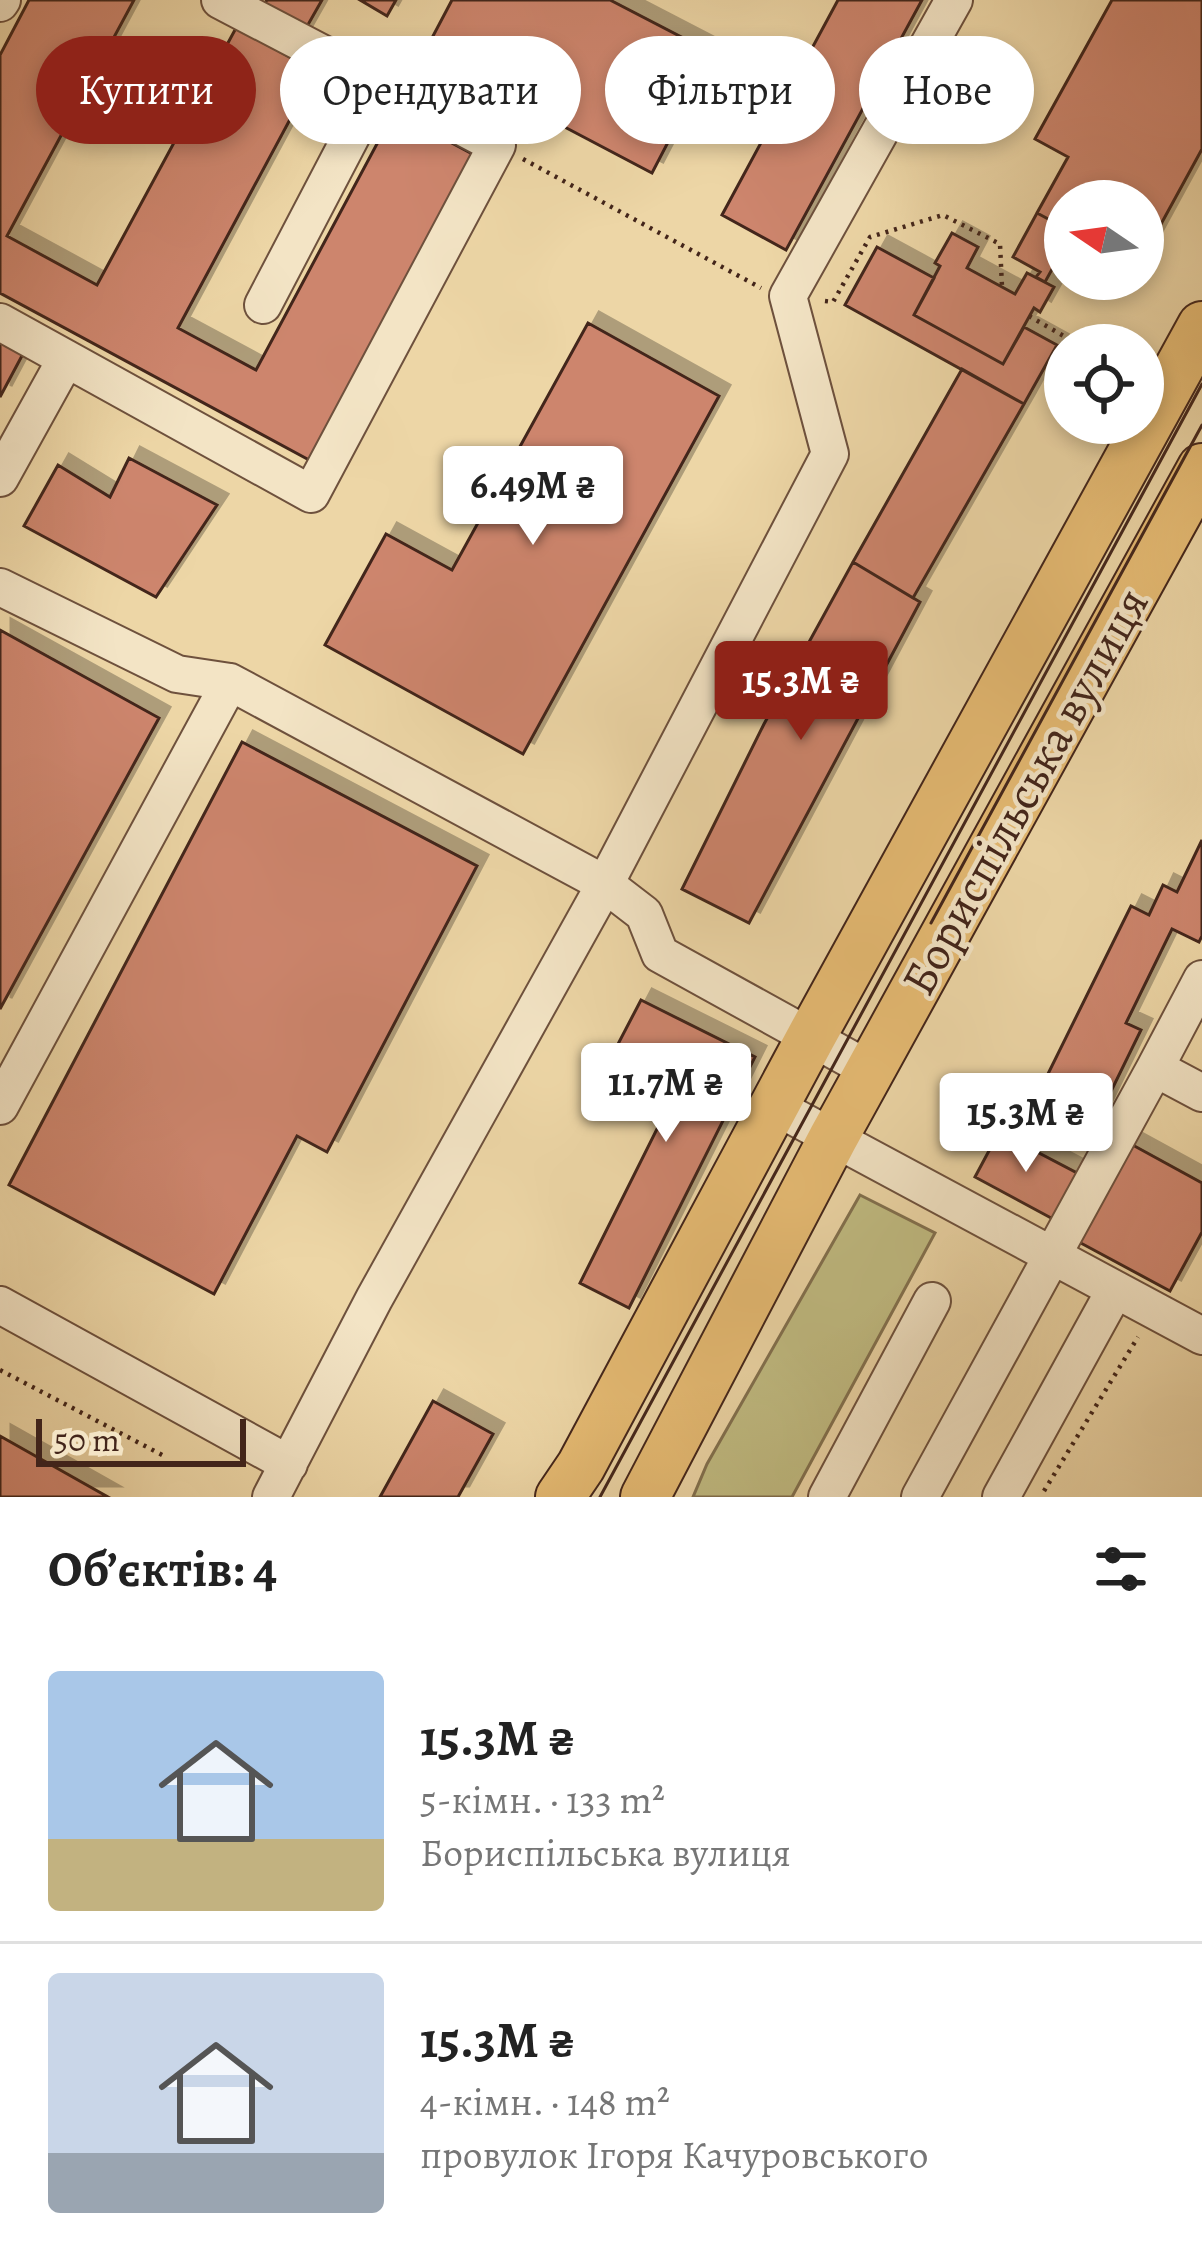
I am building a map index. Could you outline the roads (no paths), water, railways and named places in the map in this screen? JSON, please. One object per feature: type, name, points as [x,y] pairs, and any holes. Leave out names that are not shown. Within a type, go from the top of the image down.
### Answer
[{"type":"main road","name":"Бориспільська вулиця","points":[[560,1497],[1202,326]]},
{"type":"main road","name":"Бориспільська вулиця","points":[[645,1497],[833,1138],[1202,468]]},
{"type":"street","points":[[271,1497],[386,1278],[605,884],[830,454],[788,296],[954,0]]},
{"type":"street","points":[[236,4],[294,36]]},
{"type":"street","points":[[263,305],[347,144]]},
{"type":"street","points":[[0,322],[311,494],[495,144]]},
{"type":"street","points":[[0,478],[66,359]]},
{"type":"street","points":[[0,587],[189,679],[230,682],[605,884],[644,914],[660,954],[870,1070]]},
{"type":"street","points":[[0,1106],[230,682]]},
{"type":"street","points":[[920,1497],[1202,980]]},
{"type":"street","points":[[1155,1068],[1202,1093]]},
{"type":"street","points":[[774,1106],[1202,1336]]},
{"type":"street","points":[[1001,1497],[1115,1290]]},
{"type":"street","points":[[826,1497],[932,1301]]},
{"type":"street","points":[[0,1305],[289,1464]]},
{"type":"tram line","points":[[600,1497],[1202,384]]},
{"type":"tram line","points":[[931,923],[1202,425]]}]
